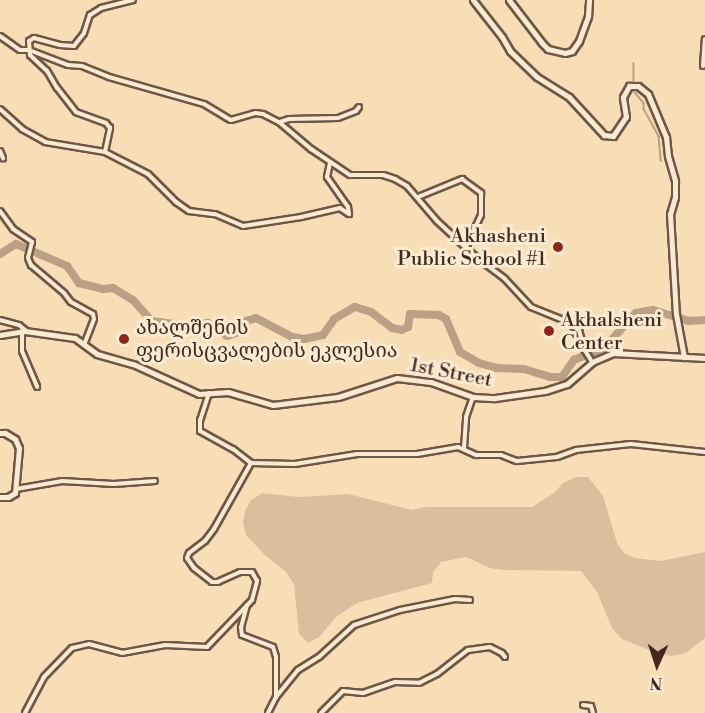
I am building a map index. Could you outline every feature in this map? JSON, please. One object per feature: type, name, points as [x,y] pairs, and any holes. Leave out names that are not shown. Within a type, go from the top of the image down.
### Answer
[{"type":"street","points":[[105,152],[110,128],[106,123],[76,112],[47,71],[30,55],[29,41],[34,38],[74,46],[84,33],[90,15],[101,8],[133,0]]},
{"type":"street","points":[[473,0],[510,51],[537,77],[569,97],[604,135],[613,136],[626,117],[623,97],[629,86],[638,86],[648,94],[666,137],[668,156],[675,181],[675,197],[670,214],[676,314],[684,357]]},
{"type":"street","points":[[509,0],[542,43],[548,49],[560,53],[572,51],[579,41],[579,34],[588,16],[589,0]]},
{"type":"street","points":[[0,36],[20,50],[29,50],[68,65],[82,66],[109,77],[204,104],[231,120],[255,113],[279,122],[330,163],[350,175],[383,176],[395,179],[407,186],[437,221],[505,279],[531,307],[565,321],[579,330],[591,361]]},
{"type":"street","points":[[703,66],[705,39]]},
{"type":"street","points":[[279,122],[289,119],[338,118],[356,111],[359,107]]},
{"type":"street","points":[[0,110],[22,129],[45,142],[105,152],[148,174],[176,202],[189,211],[215,214],[243,226],[340,208],[349,214],[348,207],[327,177],[330,163]]},
{"type":"street","points":[[0,151],[3,158]]},
{"type":"street","points":[[418,197],[462,179],[481,193],[481,215],[466,247]]},
{"type":"street","points":[[0,211],[13,229],[32,242],[28,258],[34,269],[64,293],[71,302],[93,314],[94,319],[85,343]]},
{"type":"street","points":[[0,320],[19,325],[24,331],[21,351],[37,387]]},
{"type":"street","name":"1st Street","points":[[0,335],[24,331],[65,336],[85,343],[97,354],[133,364],[199,393],[228,392],[273,405],[338,397],[397,378],[431,382],[473,397],[495,398],[545,391],[567,384],[591,361],[605,355],[622,352],[705,358]]},
{"type":"street","points":[[209,393],[200,420],[200,431],[233,449],[251,463],[295,464],[357,454],[417,454],[449,448],[464,448],[476,455],[501,455],[517,461],[557,457],[576,450],[631,444],[705,452]]},
{"type":"street","points":[[464,448],[466,417],[473,397]]},
{"type":"street","points":[[0,433],[5,433],[15,439],[19,448],[16,489]]},
{"type":"street","points":[[25,713],[44,677],[72,648],[90,644],[122,653],[165,645],[207,647],[247,604],[255,592],[257,581],[252,572],[240,572],[218,582],[212,582],[194,568],[187,558],[189,553],[205,541],[214,529],[251,463]]},
{"type":"street","points":[[0,498],[8,497],[16,489],[62,481],[114,484],[155,481]]},
{"type":"street","points":[[268,713],[276,697],[298,670],[319,657],[354,625],[399,610],[455,599],[470,600]]},
{"type":"street","points":[[247,604],[241,627],[242,635],[273,647],[276,657],[276,697]]},
{"type":"street","points":[[321,713],[343,691],[363,693],[395,682],[419,683],[437,674],[468,650],[490,647],[502,652],[505,657]]},
{"type":"street","points":[[583,705],[591,705],[593,713]]},
{"type":"shaded area","points":[[576,477],[588,477],[603,496],[617,543],[624,553],[635,558],[661,561],[705,552],[705,638],[686,653],[672,656],[659,654],[622,639],[612,628],[597,592],[581,571],[503,570],[490,568],[466,557],[441,562],[433,572],[432,583],[357,603],[336,617],[319,637],[308,643],[299,634],[294,584],[286,572],[246,535],[243,523],[245,511],[251,500],[262,493],[299,497],[348,494],[412,510],[425,507],[532,507],[554,493],[563,483]]},
{"type":"waterway","points":[[634,63],[634,83]]},
{"type":"waterway","points":[[633,87],[644,103],[644,109],[659,136],[661,161]]},
{"type":"waterway","points":[[0,254],[16,244],[67,266],[79,283],[103,289],[113,288],[133,300],[152,321],[189,326],[208,323],[227,336],[236,333],[246,321],[256,318],[292,337],[304,339],[323,335],[334,319],[355,307],[371,312],[392,328],[402,330],[408,327],[410,314],[439,315],[446,319],[460,352],[479,363],[496,368],[524,369],[550,377],[562,377],[574,360],[604,348],[636,313],[653,310],[688,321],[705,320]]},
{"type":"place","name":"Akhasheni Public School #1","points":[[558,247]]},
{"type":"place","name":"Akhalsheni Center","points":[[549,331]]},
{"type":"place","name":"ახალშენის ფერისცვალების ეკლესია","points":[[124,339]]}]
